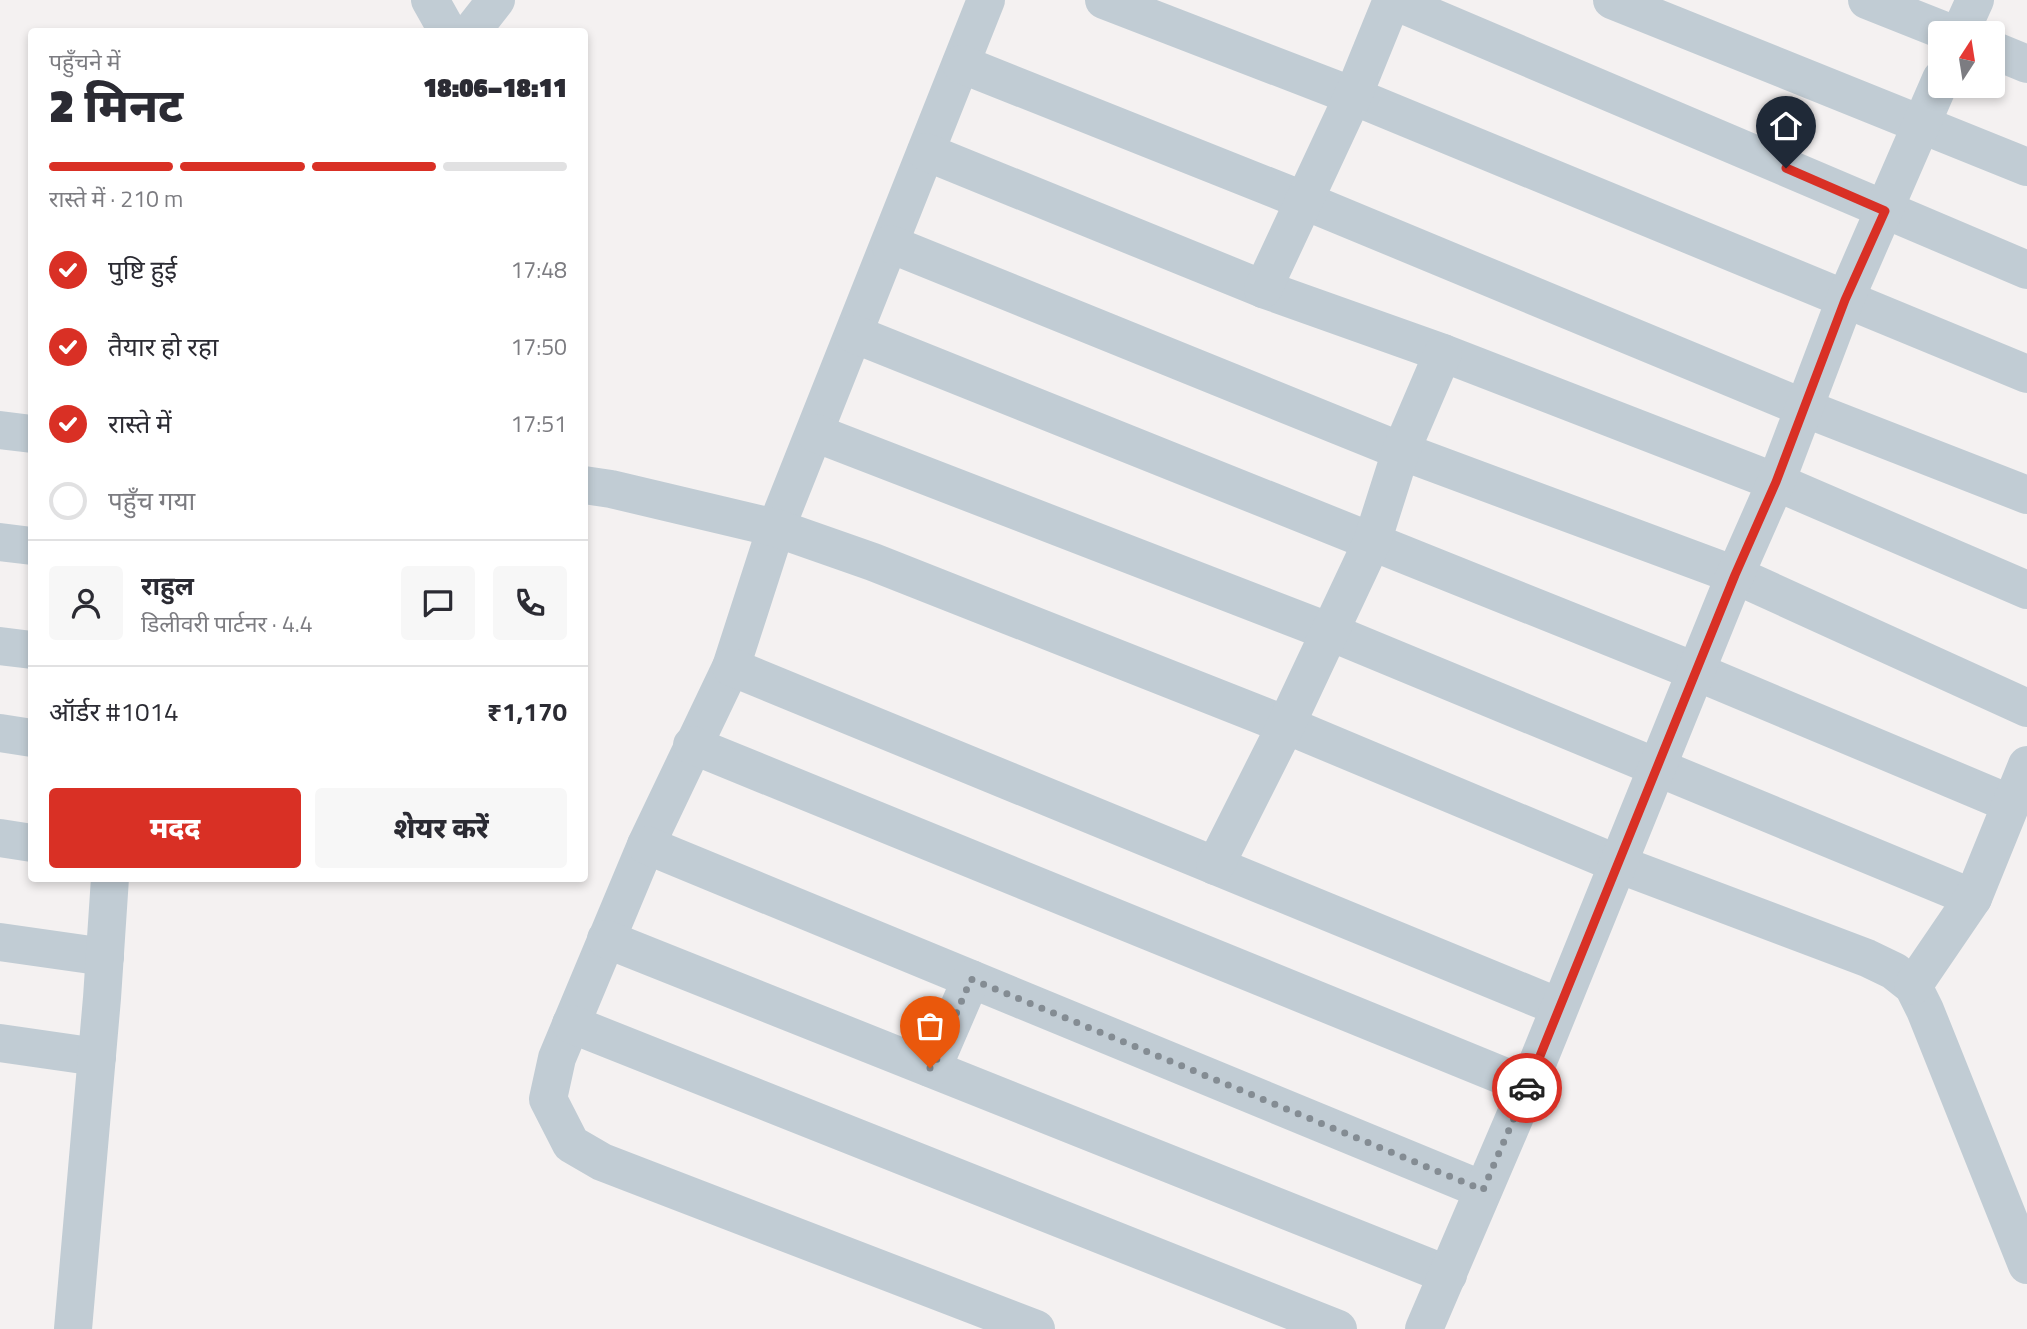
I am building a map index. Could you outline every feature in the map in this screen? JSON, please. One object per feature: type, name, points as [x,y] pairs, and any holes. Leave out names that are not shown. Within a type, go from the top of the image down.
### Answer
[{"type":"street","points":[[430,0],[446,28]]},
{"type":"street","points":[[474,28],[496,0]]},
{"type":"street","points":[[986,0],[776,528],[731,667],[646,845],[606,939],[556,1058],[548,1099],[571,1144],[602,1163],[1036,1329]]},
{"type":"street","points":[[1104,0],[1353,96],[2027,374]]},
{"type":"street","points":[[1264,289],[1353,96],[1392,0],[2027,270]]},
{"type":"street","points":[[1612,0],[2027,167]]},
{"type":"street","points":[[1867,0],[1928,24]]},
{"type":"street","points":[[1965,21],[1975,0]]},
{"type":"street","points":[[2006,55],[2027,64]]},
{"type":"street","points":[[961,64],[1305,201],[1804,408],[2027,495]]},
{"type":"street","points":[[1424,1329],[1528,1086],[1735,575],[1776,482],[1845,300],[1933,98]]},
{"type":"street","points":[[926,152],[1264,289],[1443,353],[1776,482],[2027,590]]},
{"type":"street","points":[[890,244],[1401,451],[1735,575],[2027,708]]},
{"type":"street","points":[[854,334],[1697,672],[2011,804]]},
{"type":"street","points":[[1215,866],[1286,726],[1372,542],[1401,451],[1443,353]]},
{"type":"street","points":[[0,430],[28,434]]},
{"type":"street","points":[[815,433],[1330,632],[1973,898]]},
{"type":"street","points":[[588,486],[776,528],[873,562],[1286,726],[1618,864],[1867,958],[1894,971],[1913,986],[1942,1050],[2027,1265]]},
{"type":"street","points":[[0,542],[28,546]]},
{"type":"street","points":[[0,646],[28,650]]},
{"type":"street","points":[[731,667],[1559,1007]]},
{"type":"street","points":[[0,733],[28,737]]},
{"type":"street","points":[[692,745],[1528,1086]]},
{"type":"street","points":[[1913,986],[1973,898],[2027,765]]},
{"type":"street","points":[[0,838],[28,842]]},
{"type":"street","points":[[646,845],[1483,1190]]},
{"type":"street","points":[[73,1329],[110,882]]},
{"type":"street","points":[[606,939],[1448,1275]]},
{"type":"street","points":[[0,942],[105,957]]},
{"type":"street","points":[[930,1068],[933,1068],[971,979]]},
{"type":"street","points":[[571,1024],[1338,1329]]},
{"type":"street","points":[[0,1043],[97,1058]]},
{"type":"way so far","points":[[930,1068],[933,1068],[971,979],[1483,1190],[1527,1088]]},
{"type":"route","points":[[1527,1088],[1735,575],[1776,482],[1845,300],[1885,211],[1786,168]]}]
